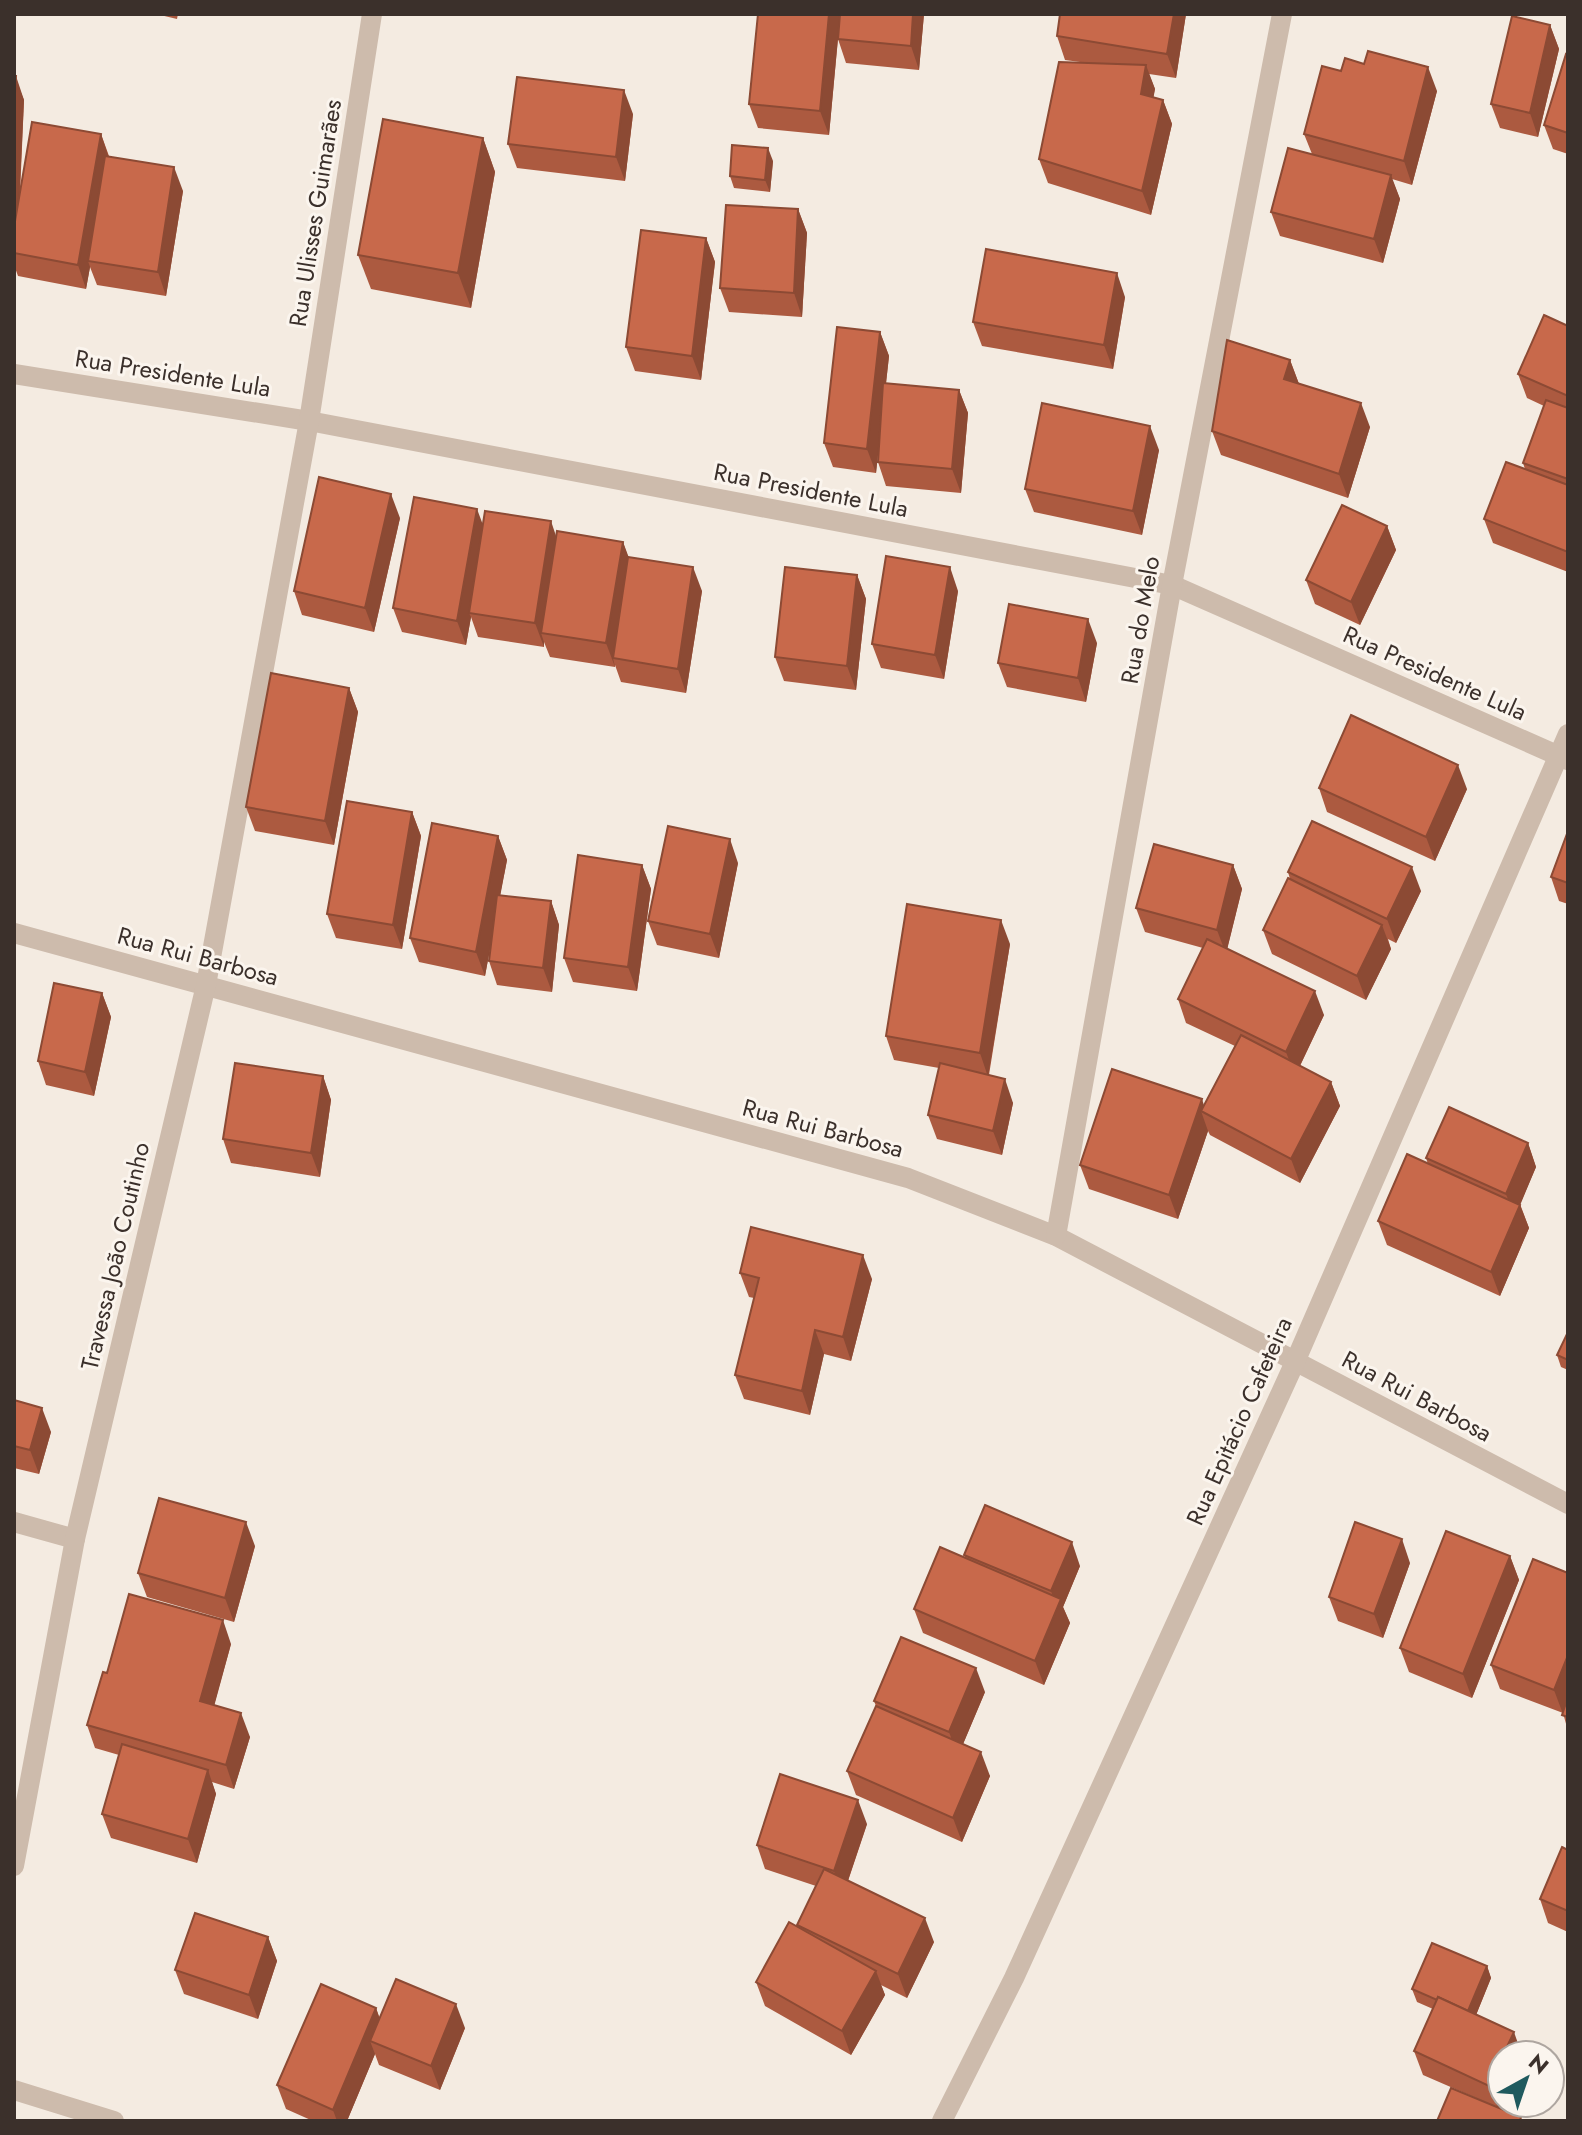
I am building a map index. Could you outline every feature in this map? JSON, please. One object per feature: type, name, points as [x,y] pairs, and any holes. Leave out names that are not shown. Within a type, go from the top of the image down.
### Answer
[{"type":"street","name":"Rua Ulisses Guimarães","points":[[206,985],[309,421],[372,14]]},
{"type":"street","name":"Rua do Melo","points":[[1056,1236],[1172,585],[1282,14]]},
{"type":"street","name":"Rua Presidente Lula","points":[[14,374],[309,421],[1172,585],[1563,758]]},
{"type":"street","name":"Rua Epitácio Cafeteira","points":[[942,2121],[1014,1978],[1295,1362],[1563,758],[1568,734]]},
{"type":"street","name":"Rua Rui Barbosa","points":[[14,933],[908,1178],[1056,1236],[1568,1504]]},
{"type":"street","name":"Travessa João Coutinho","points":[[14,1866],[75,1539],[206,985]]},
{"type":"street","points":[[14,1522],[75,1539]]},
{"type":"street","points":[[14,2090],[114,2121]]},
{"type":"building","points":[[758,14],[829,14],[820,111],[749,104]]},
{"type":"building","points":[[840,14],[913,14],[911,46],[838,39]]},
{"type":"building","points":[[1060,14],[1174,14],[1167,54],[1057,36]]},
{"type":"building","points":[[1512,16],[1550,25],[1530,113],[1491,104]]},
{"type":"building","points":[[1368,51],[1428,67],[1404,161],[1304,134],[1322,66],[1341,71],[1345,58],[1364,64]]},
{"type":"building","points":[[1568,55],[1568,133],[1544,125]]},
{"type":"building","points":[[1059,62],[1146,65],[1141,94],[1163,100],[1142,191],[1039,159]]},
{"type":"building","points":[[517,77],[624,90],[616,157],[508,144]]},
{"type":"building","points":[[383,119],[483,138],[458,273],[358,255]]},
{"type":"building","points":[[32,122],[101,134],[78,265],[14,253],[14,227]]},
{"type":"building","points":[[732,145],[768,148],[765,180],[730,176]]},
{"type":"building","points":[[1288,148],[1391,175],[1374,239],[1271,212]]},
{"type":"building","points":[[105,156],[174,167],[158,272],[88,261]]},
{"type":"building","points":[[726,205],[798,209],[794,293],[720,288]]},
{"type":"building","points":[[641,230],[706,238],[692,356],[626,347]]},
{"type":"building","points":[[986,249],[1117,273],[1104,345],[973,322]]},
{"type":"building","points":[[1544,315],[1568,326],[1568,396],[1518,374]]},
{"type":"building","points":[[837,327],[880,332],[867,449],[824,443]]},
{"type":"building","points":[[1227,340],[1290,360],[1284,379],[1361,403],[1339,474],[1212,431]]},
{"type":"building","points":[[883,383],[959,390],[952,469],[878,462]]},
{"type":"building","points":[[1546,400],[1568,408],[1568,479],[1523,463]]},
{"type":"building","points":[[1042,403],[1150,426],[1133,511],[1025,489]]},
{"type":"building","points":[[1506,462],[1568,485],[1568,552],[1484,519]]},
{"type":"building","points":[[319,477],[391,494],[365,608],[294,591]]},
{"type":"building","points":[[414,497],[477,509],[457,621],[393,608]]},
{"type":"building","points":[[1342,505],[1387,526],[1351,602],[1306,580]]},
{"type":"building","points":[[485,511],[551,521],[535,623],[469,613]]},
{"type":"building","points":[[557,531],[623,542],[606,643],[541,633]]},
{"type":"building","points":[[886,556],[950,567],[935,655],[872,644]]},
{"type":"building","points":[[628,557],[693,567],[678,669],[613,658]]},
{"type":"building","points":[[785,567],[857,575],[847,666],[775,657]]},
{"type":"building","points":[[1009,604],[1088,619],[1078,678],[998,663]]},
{"type":"building","points":[[271,673],[349,688],[325,821],[246,807]]},
{"type":"building","points":[[1351,715],[1458,765],[1426,837],[1319,788]]},
{"type":"building","points":[[347,801],[412,812],[393,925],[327,914]]},
{"type":"building","points":[[1312,821],[1412,867],[1387,919],[1288,872]]},
{"type":"building","points":[[432,823],[498,836],[476,952],[410,938]]},
{"type":"building","points":[[668,826],[730,839],[710,934],[648,921]]},
{"type":"building","points":[[1568,831],[1568,883],[1551,877]]},
{"type":"building","points":[[1154,844],[1233,865],[1217,930],[1136,908]]},
{"type":"building","points":[[578,855],[642,865],[628,967],[564,958]]},
{"type":"building","points":[[1288,878],[1382,925],[1357,976],[1263,930]]},
{"type":"building","points":[[497,895],[551,901],[543,968],[489,961]]},
{"type":"building","points":[[907,904],[1001,920],[980,1053],[886,1036]]},
{"type":"building","points":[[1207,939],[1315,991],[1286,1052],[1178,999]]},
{"type":"building","points":[[54,983],[102,993],[85,1072],[38,1061]]},
{"type":"building","points":[[1241,1035],[1331,1082],[1291,1159],[1201,1111]]},
{"type":"building","points":[[235,1063],[323,1076],[311,1153],[223,1139]]},
{"type":"building","points":[[940,1063],[1005,1079],[993,1131],[928,1115]]},
{"type":"building","points":[[1112,1069],[1202,1099],[1169,1195],[1080,1165]]},
{"type":"building","points":[[1449,1107],[1528,1143],[1506,1194],[1426,1158]]},
{"type":"building","points":[[1407,1154],[1520,1205],[1491,1272],[1378,1221]]},
{"type":"building","points":[[751,1227],[863,1255],[843,1337],[815,1330],[802,1391],[735,1375],[759,1278],[740,1273]]},
{"type":"building","points":[[1568,1332],[1568,1360],[1557,1355]]},
{"type":"building","points":[[14,1400],[42,1408],[30,1450],[14,1446]]},
{"type":"building","points":[[159,1498],[246,1522],[225,1598],[138,1573]]},
{"type":"building","points":[[985,1505],[1072,1542],[1051,1591],[964,1555]]},
{"type":"building","points":[[1355,1522],[1402,1539],[1374,1614],[1329,1597]]},
{"type":"building","points":[[1446,1531],[1510,1556],[1463,1674],[1400,1648]]},
{"type":"building","points":[[940,1547],[1061,1599],[1035,1661],[914,1609]]},
{"type":"building","points":[[1533,1559],[1568,1573],[1568,1655],[1554,1690],[1491,1665]]},
{"type":"building","points":[[129,1594],[223,1620],[200,1701],[241,1713],[226,1765],[87,1725],[103,1672],[107,1673]]},
{"type":"building","points":[[901,1637],[976,1668],[949,1732],[874,1701]]},
{"type":"building","points":[[1568,1697],[1568,1717],[1562,1715]]},
{"type":"building","points":[[876,1706],[981,1752],[953,1818],[847,1771]]},
{"type":"building","points":[[122,1744],[208,1770],[188,1839],[102,1814]]},
{"type":"building","points":[[780,1774],[858,1800],[834,1871],[757,1845]]},
{"type":"building","points":[[1562,1847],[1568,1850],[1568,1911],[1540,1899]]},
{"type":"building","points":[[824,1869],[925,1918],[898,1974],[797,1925]]},
{"type":"building","points":[[195,1913],[268,1937],[249,1995],[175,1970]]},
{"type":"building","points":[[789,1922],[876,1971],[842,2031],[756,1982]]},
{"type":"building","points":[[1432,1943],[1487,1966],[1468,2011],[1412,1989]]},
{"type":"building","points":[[396,1979],[456,2004],[431,2066],[370,2041]]},
{"type":"building","points":[[321,1984],[376,2008],[333,2110],[277,2085]]},
{"type":"building","points":[[1438,1997],[1514,2032],[1511,2039],[1486,2039],[1486,2085],[1414,2051]]},
{"type":"building","points":[[1451,2088],[1486,2102],[1486,2119],[1520,2119],[1520,2121],[1437,2121]]}]
